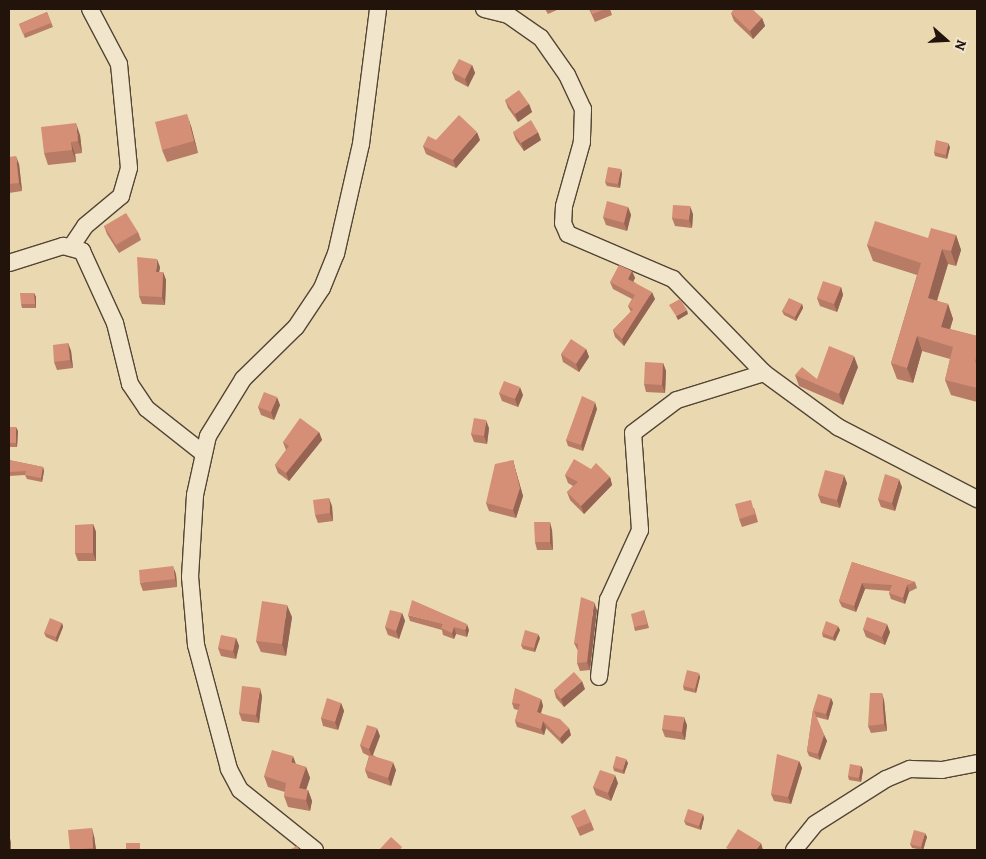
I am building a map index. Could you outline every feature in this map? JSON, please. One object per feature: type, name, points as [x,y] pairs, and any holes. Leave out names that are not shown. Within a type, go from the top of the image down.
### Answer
[{"type":"street","points":[[71,247],[85,226],[121,196],[129,168],[119,64],[90,9]]},
{"type":"street","points":[[315,850],[240,790],[212,715],[196,645],[190,577],[195,495],[208,436],[243,380],[296,326],[322,288],[336,254],[361,144],[378,9]]},
{"type":"street","points":[[484,9],[508,15],[541,38],[567,75],[582,109],[582,142],[564,206],[568,234],[673,280],[764,373],[838,427],[977,499]]},
{"type":"street","points":[[9,263],[71,247],[82,251],[115,323],[130,384],[147,409],[203,453]]},
{"type":"street","points":[[599,677],[608,600],[640,530],[633,433],[677,400],[764,373]]},
{"type":"street","points":[[794,850],[815,824],[886,779],[910,769],[942,770],[977,763]]},
{"type":"building","points":[[590,9],[606,9],[592,14]]},
{"type":"building","points":[[734,9],[752,9],[762,18],[750,31],[731,13]]},
{"type":"building","points":[[47,12],[51,23],[23,34],[19,24]]},
{"type":"building","points":[[459,59],[472,65],[465,79],[452,72]]},
{"type":"building","points":[[519,90],[529,104],[515,114],[505,100]]},
{"type":"building","points":[[187,114],[194,141],[162,150],[155,122]]},
{"type":"building","points":[[459,115],[477,132],[453,160],[423,146],[428,136],[436,140]]},
{"type":"building","points":[[531,120],[538,132],[521,143],[513,132]]},
{"type":"building","points":[[76,123],[78,141],[71,142],[72,150],[44,153],[41,127]]},
{"type":"building","points":[[936,140],[948,143],[946,155],[934,152]]},
{"type":"building","points":[[16,156],[19,183],[9,184],[9,157]]},
{"type":"building","points":[[608,167],[621,169],[618,184],[605,182]]},
{"type":"building","points":[[607,201],[628,207],[624,223],[603,217]]},
{"type":"building","points":[[673,205],[690,206],[689,220],[672,218]]},
{"type":"building","points":[[126,213],[138,232],[116,245],[104,226]]},
{"type":"building","points":[[875,221],[928,238],[931,228],[956,235],[951,251],[942,249],[928,298],[948,304],[941,327],[977,336],[975,362],[977,363],[977,388],[945,380],[953,347],[917,336],[907,368],[891,363],[921,263],[867,245]]},
{"type":"building","points":[[137,257],[157,259],[156,272],[163,272],[162,297],[139,296]]},
{"type":"building","points":[[619,265],[632,271],[628,279],[652,292],[622,339],[613,330],[633,309],[628,306],[635,295],[610,282]]},
{"type":"building","points":[[823,281],[841,287],[834,304],[817,298]]},
{"type":"building","points":[[20,293],[34,293],[35,304],[21,304]]},
{"type":"building","points":[[789,298],[802,304],[795,317],[782,311]]},
{"type":"building","points":[[680,299],[687,310],[676,316],[669,305]]},
{"type":"building","points":[[571,339],[586,349],[576,364],[561,354]]},
{"type":"building","points":[[68,343],[70,360],[54,362],[53,345]]},
{"type":"building","points":[[829,346],[854,356],[839,394],[795,375],[802,367],[817,379]]},
{"type":"building","points":[[645,362],[663,363],[662,385],[644,384]]},
{"type":"building","points":[[504,381],[520,387],[515,399],[499,393]]},
{"type":"building","points":[[264,392],[277,397],[271,412],[258,407]]},
{"type":"building","points":[[582,396],[595,402],[581,445],[566,440]]},
{"type":"building","points":[[300,418],[319,432],[286,473],[275,465],[289,446],[283,442]]},
{"type":"building","points":[[474,418],[486,420],[484,436],[471,434]]},
{"type":"building","points":[[9,427],[16,427],[16,443],[9,443]]},
{"type":"building","points":[[574,459],[591,469],[596,463],[610,477],[581,506],[567,492],[578,482],[565,475]]},
{"type":"building","points":[[9,460],[43,467],[41,478],[25,475],[26,471],[9,472]]},
{"type":"building","points":[[513,460],[520,488],[513,510],[486,503],[495,464]]},
{"type":"building","points":[[825,470],[844,475],[837,500],[818,495]]},
{"type":"building","points":[[885,474],[899,479],[892,503],[878,499]]},
{"type":"building","points":[[329,498],[330,513],[315,515],[313,500]]},
{"type":"building","points":[[751,500],[755,514],[739,519],[735,504]]},
{"type":"building","points":[[534,522],[550,522],[550,542],[535,542]]},
{"type":"building","points":[[93,524],[93,553],[75,553],[75,525]]},
{"type":"building","points":[[852,562],[915,582],[907,585],[903,598],[889,593],[892,585],[862,583],[854,606],[839,601]]},
{"type":"building","points":[[173,566],[175,579],[140,583],[139,570]]},
{"type":"building","points":[[581,597],[594,602],[587,662],[577,663],[578,644],[574,643]]},
{"type":"building","points":[[412,600],[467,624],[465,630],[454,627],[452,633],[441,628],[443,624],[408,615]]},
{"type":"building","points":[[262,601],[287,605],[282,644],[256,641]]},
{"type":"building","points":[[390,610],[402,613],[396,631],[385,627]]},
{"type":"building","points":[[644,610],[647,624],[634,627],[631,614]]},
{"type":"building","points":[[867,617],[887,624],[882,637],[863,629]]},
{"type":"building","points":[[50,618],[62,623],[56,637],[44,633]]},
{"type":"building","points":[[826,621],[838,626],[833,637],[822,633]]},
{"type":"building","points":[[525,630],[538,634],[534,648],[521,645]]},
{"type":"building","points":[[221,635],[236,638],[233,651],[218,648]]},
{"type":"building","points":[[687,670],[699,673],[695,689],[683,686]]},
{"type":"building","points":[[574,672],[582,681],[561,699],[554,690]]},
{"type":"building","points":[[242,686],[260,688],[256,715],[239,713]]},
{"type":"building","points":[[515,688],[541,699],[537,712],[560,719],[569,728],[560,738],[543,721],[541,729],[515,721],[520,704],[512,703]]},
{"type":"building","points":[[870,693],[882,693],[884,724],[868,726]]},
{"type":"building","points":[[818,694],[831,698],[826,714],[814,711],[824,735],[818,754],[807,751],[813,710]]},
{"type":"building","points":[[327,698],[341,703],[335,722],[321,718]]},
{"type":"building","points":[[664,715],[684,717],[682,732],[662,729]]},
{"type":"building","points":[[367,725],[377,728],[369,749],[360,745]]},
{"type":"building","points":[[272,750],[293,756],[291,762],[306,767],[299,788],[308,790],[306,800],[284,796],[286,783],[264,776]]},
{"type":"building","points":[[777,754],[799,761],[788,797],[771,794]]},
{"type":"building","points":[[370,755],[393,762],[388,778],[365,770]]},
{"type":"building","points":[[616,756],[626,759],[623,770],[613,767]]},
{"type":"building","points":[[850,764],[861,766],[859,778],[848,776]]},
{"type":"building","points":[[600,770],[615,775],[608,793],[593,787]]},
{"type":"building","points":[[585,809],[591,822],[577,828],[571,816]]},
{"type":"building","points":[[688,809],[703,814],[699,826],[684,821]]},
{"type":"building","points":[[92,828],[93,848],[70,850],[68,830]]},
{"type":"building","points":[[738,829],[761,843],[756,850],[730,850],[726,848]]},
{"type":"building","points":[[914,830],[925,833],[921,847],[910,844]]},
{"type":"building","points":[[391,837],[402,847],[400,850],[379,850]]},
{"type":"building","points":[[126,843],[140,843],[140,850],[126,850]]},
{"type":"building","points":[[297,846],[300,850],[289,850]]}]
